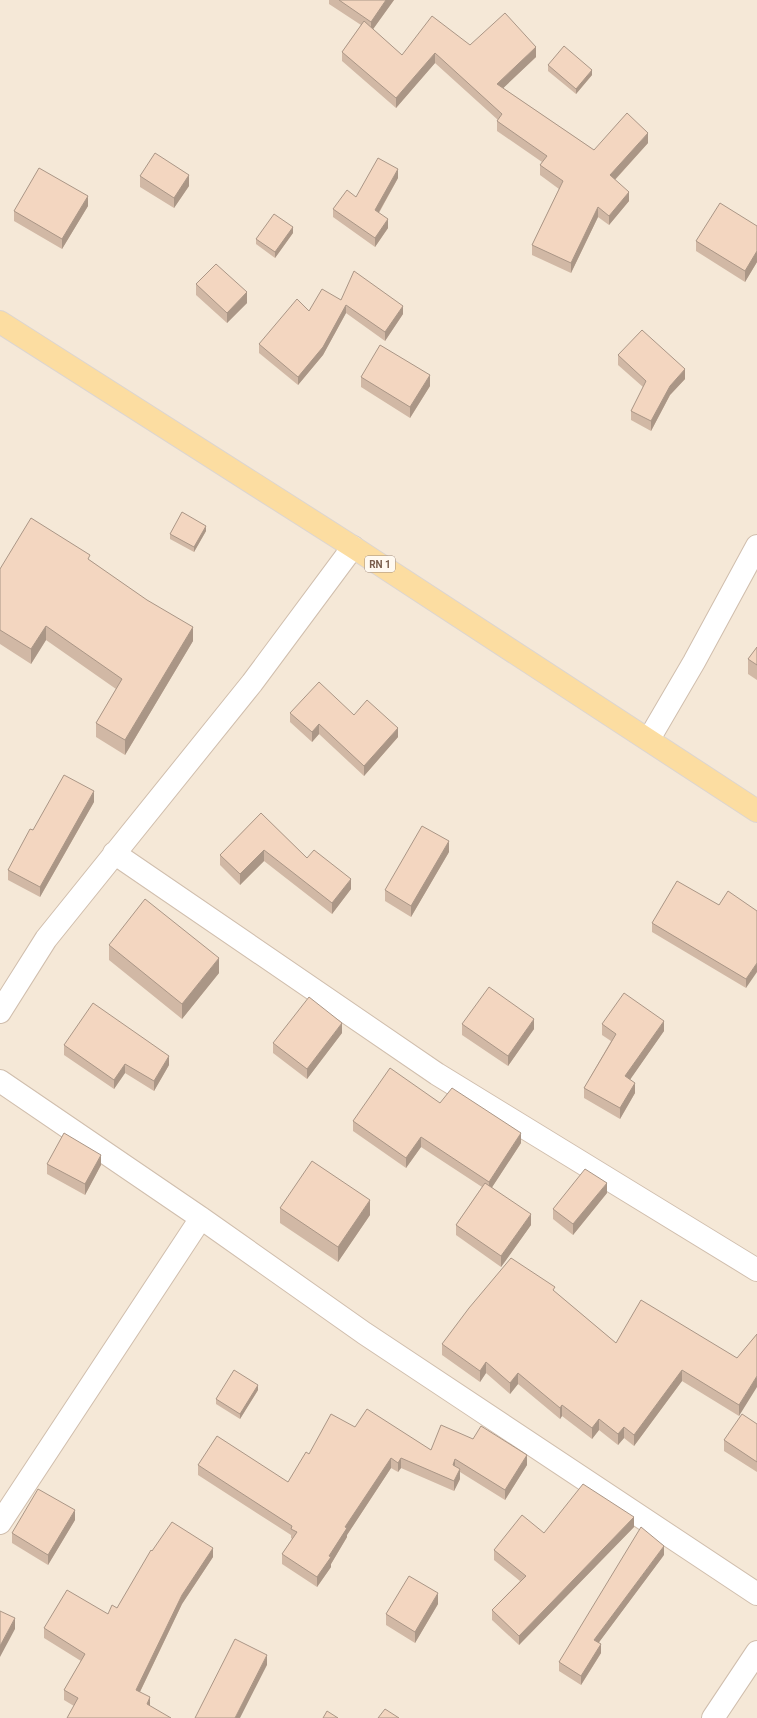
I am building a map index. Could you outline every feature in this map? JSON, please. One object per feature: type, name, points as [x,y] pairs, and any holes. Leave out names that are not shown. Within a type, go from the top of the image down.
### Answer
[{"type":"main road","name":"RN 1","points":[[0,322],[353,547],[757,811]]},
{"type":"street","points":[[649,739],[694,662],[757,546]]},
{"type":"street","points":[[0,1012],[46,939],[252,683],[353,547]]},
{"type":"street","points":[[114,853],[438,1074],[757,1270]]},
{"type":"street","points":[[0,1081],[201,1218],[364,1333],[757,1594]]},
{"type":"street","points":[[0,1523],[201,1218]]},
{"type":"street","points":[[713,1718],[757,1652]]},
{"type":"shaded area","points":[[0,0],[757,0],[757,1718],[0,1718]]},
{"type":"building","points":[[339,0],[386,0],[371,22]]},
{"type":"building","points":[[505,13],[536,47],[497,84],[594,150],[627,113],[648,133],[610,175],[629,192],[609,216],[598,207],[571,263],[532,245],[563,181],[540,165],[547,156],[497,121],[502,114],[435,53],[396,98],[342,52],[364,21],[402,55],[432,16],[470,45]]},
{"type":"building","points":[[564,46],[592,70],[576,89],[548,65]]},
{"type":"building","points":[[155,153],[189,175],[174,198],[140,176]]},
{"type":"building","points":[[378,158],[398,169],[375,210],[388,219],[375,238],[333,209],[347,190],[356,197]]},
{"type":"building","points":[[39,168],[88,196],[62,239],[14,211]]},
{"type":"building","points":[[720,203],[757,226],[757,251],[745,271],[696,241]]},
{"type":"building","points":[[274,214],[293,227],[275,252],[256,239]]},
{"type":"building","points":[[216,264],[247,292],[227,313],[196,284]]},
{"type":"building","points":[[354,271],[403,306],[385,332],[346,305],[323,347],[298,377],[259,344],[297,299],[309,311],[322,289],[341,300]]},
{"type":"building","points":[[642,330],[685,369],[670,386],[651,421],[631,411],[646,381],[618,355]]},
{"type":"building","points":[[380,345],[430,375],[410,407],[361,377]]},
{"type":"building","points":[[182,512],[206,526],[194,547],[170,534]]},
{"type":"building","points":[[31,518],[90,555],[88,559],[147,600],[193,627],[125,740],[96,723],[122,679],[46,626],[31,649],[0,630],[0,569]]},
{"type":"building","points":[[757,647],[757,665],[748,659]]},
{"type":"building","points":[[319,682],[354,715],[367,700],[398,728],[364,766],[319,724],[312,732],[290,713]]},
{"type":"building","points":[[64,775],[94,791],[40,887],[8,870],[30,829],[33,830]]},
{"type":"building","points":[[261,813],[307,858],[314,850],[351,879],[332,903],[264,850],[240,874],[220,855]]},
{"type":"building","points":[[422,826],[449,841],[411,906],[385,890]]},
{"type":"building","points":[[677,881],[719,905],[728,891],[757,911],[757,963],[746,979],[652,923]]},
{"type":"building","points":[[145,899],[219,958],[182,1004],[109,945]]},
{"type":"building","points":[[489,987],[534,1019],[508,1056],[462,1024]]},
{"type":"building","points":[[624,993],[664,1021],[625,1076],[635,1083],[620,1108],[584,1088],[616,1034],[602,1024]]},
{"type":"building","points":[[309,997],[342,1023],[307,1069],[273,1043]]},
{"type":"building","points":[[93,1003],[169,1056],[154,1081],[125,1064],[114,1080],[64,1045]]},
{"type":"building","points":[[390,1068],[440,1103],[452,1088],[521,1133],[489,1182],[421,1137],[406,1158],[353,1121]]},
{"type":"building","points":[[64,1133],[101,1155],[85,1184],[47,1164]]},
{"type":"building","points":[[312,1161],[370,1200],[338,1247],[280,1208]]},
{"type":"building","points":[[585,1169],[607,1183],[573,1224],[553,1209]]},
{"type":"building","points":[[485,1183],[531,1214],[501,1256],[456,1225]]},
{"type":"building","points":[[511,1258],[555,1287],[553,1290],[616,1343],[641,1300],[737,1358],[757,1334],[757,1376],[739,1405],[682,1370],[634,1435],[624,1427],[618,1434],[599,1419],[592,1428],[562,1405],[560,1408],[518,1373],[510,1383],[486,1362],[480,1371],[442,1344],[469,1308]]},
{"type":"building","points":[[234,1370],[258,1385],[240,1414],[216,1399]]},
{"type":"building","points":[[367,1409],[431,1450],[441,1425],[473,1439],[481,1426],[527,1455],[505,1490],[455,1459],[453,1465],[460,1469],[454,1481],[401,1458],[398,1463],[391,1458],[345,1527],[347,1528],[329,1556],[331,1557],[317,1577],[282,1554],[297,1532],[291,1529],[292,1526],[198,1465],[217,1436],[288,1482],[306,1452],[309,1454],[331,1414],[355,1427]]},
{"type":"building","points":[[742,1414],[757,1424],[757,1462],[724,1440]]},
{"type":"building","points":[[583,1484],[634,1517],[519,1636],[492,1610],[526,1576],[494,1550],[522,1515],[544,1533]]},
{"type":"building","points":[[38,1489],[75,1510],[48,1555],[12,1533]]},
{"type":"building","points":[[172,1522],[213,1548],[182,1595],[136,1690],[150,1697],[147,1704],[171,1718],[67,1718],[78,1698],[64,1690],[85,1654],[44,1628],[67,1590],[108,1614],[112,1605],[117,1608],[151,1550],[152,1551]]},
{"type":"building","points":[[641,1527],[664,1546],[594,1640],[601,1644],[581,1676],[559,1662]]},
{"type":"building","points":[[409,1576],[438,1593],[415,1632],[386,1614]]},
{"type":"building","points":[[0,1611],[15,1618],[0,1646]]},
{"type":"building","points":[[235,1639],[267,1655],[235,1718],[195,1718]]},
{"type":"building","points":[[385,1709],[399,1718],[378,1718]]},
{"type":"building","points":[[327,1711],[338,1718],[323,1718]]}]
